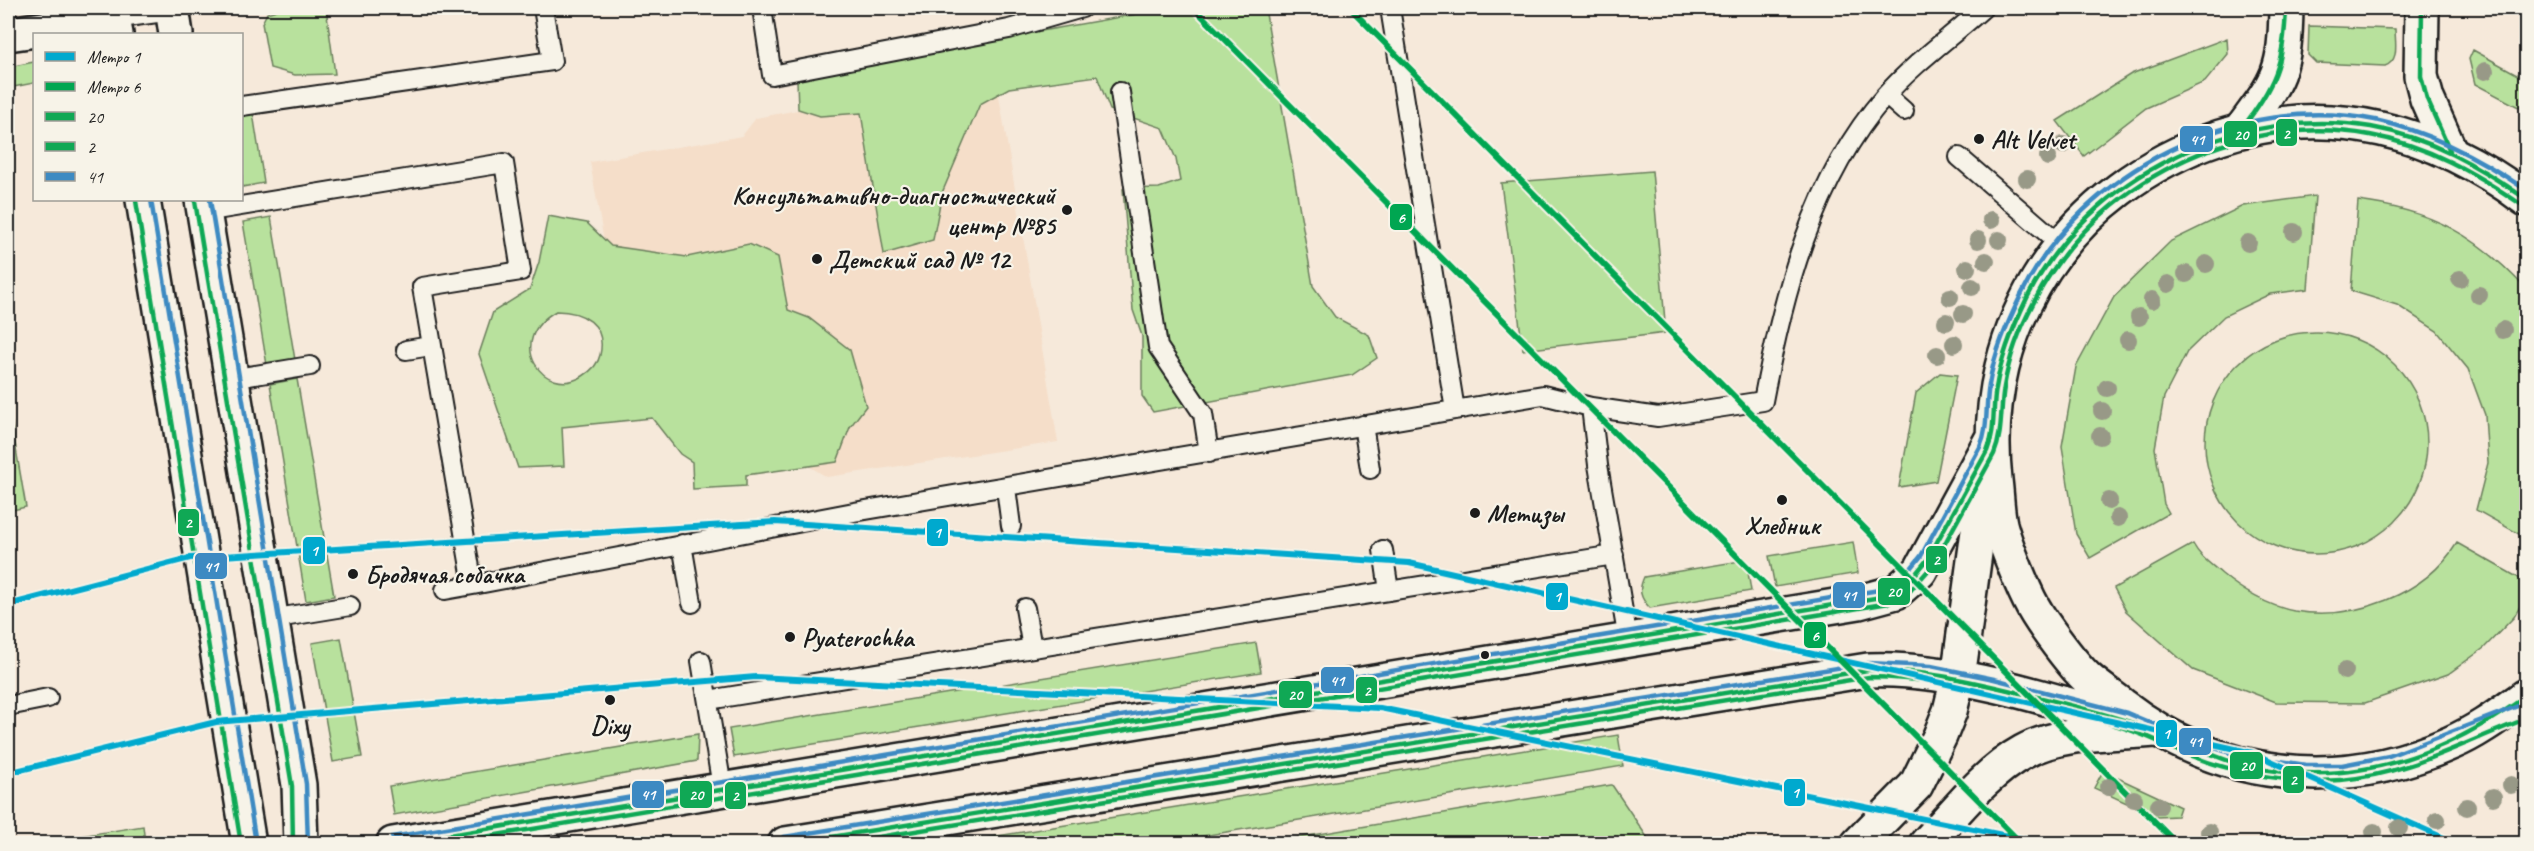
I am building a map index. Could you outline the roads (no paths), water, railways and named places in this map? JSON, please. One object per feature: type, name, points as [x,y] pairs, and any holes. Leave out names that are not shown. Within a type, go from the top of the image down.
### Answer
[{"type":"main road","points":[[2241,130],[2272,89],[2281,70],[2285,52],[2286,8]]},
{"type":"main road","points":[[2422,8],[2421,75],[2427,99],[2450,151]]},
{"type":"main road","points":[[8,34],[113,20]]},
{"type":"main road","points":[[1858,843],[1916,785],[1950,711],[1958,678],[1991,440],[1996,387],[2010,337],[2032,289],[2061,245],[2098,205],[2142,172],[2190,147],[2241,130],[2294,122],[2348,123],[2400,133],[2450,151],[2493,174],[2526,200]]},
{"type":"main road","points":[[143,201],[249,843]]},
{"type":"main road","points":[[203,206],[299,785],[301,843]]},
{"type":"main road","points":[[393,843],[722,787],[1858,602],[1896,592],[1920,570],[1991,440]]},
{"type":"main road","points":[[1991,440],[2001,526],[2033,608],[2086,677],[2155,730]]},
{"type":"main road","points":[[785,843],[1868,670],[1895,669],[1958,678],[2077,707],[2155,730],[2195,750],[2238,764],[2308,773],[2382,766],[2418,756],[2454,742],[2487,724],[2526,696]]},
{"type":"main road","points":[[2487,724],[2526,711]]},
{"type":"main road","points":[[1926,843],[1997,769],[2024,751],[2060,739],[2155,730]]},
{"type":"lane","points":[[243,106],[552,62],[543,8]]},
{"type":"lane","points":[[762,8],[772,75],[1009,29],[1082,8]]},
{"type":"lane","points":[[1390,8],[1455,410]]},
{"type":"lane","points":[[445,590],[854,512],[1543,395],[1591,407],[1658,417],[1763,401],[1788,284],[1808,231],[1861,125],[1886,95],[1983,8]]},
{"type":"lane","points":[[113,20],[173,18]]},
{"type":"lane","points":[[1120,92],[1158,347],[1203,414],[1209,453]]},
{"type":"lane","points":[[1886,95],[1904,111]]},
{"type":"lane","points":[[1959,157],[2061,245]]},
{"type":"lane","points":[[243,200],[504,163],[521,271],[422,287],[473,585]]},
{"type":"lane","points":[[203,206],[238,201]]},
{"type":"lane","points":[[406,350],[431,346]]},
{"type":"lane","points":[[231,379],[310,366]]},
{"type":"lane","points":[[1591,407],[1628,640]]},
{"type":"lane","points":[[1363,425],[1371,468]]},
{"type":"lane","points":[[1006,488],[1011,526]]},
{"type":"lane","points":[[682,544],[692,603]]},
{"type":"lane","points":[[1383,550],[1389,591]]},
{"type":"lane","points":[[708,700],[1614,555]]},
{"type":"lane","points":[[271,619],[350,606]]},
{"type":"lane","points":[[1025,608],[1032,648]]},
{"type":"lane","points":[[701,661],[722,787]]},
{"type":"lane","points":[[8,705],[48,698]]},
{"type":"metro line","name":"6","points":[[1194,8],[2022,844]]},
{"type":"metro line","name":"6","points":[[1350,8],[2177,844]]},
{"type":"metro line","name":"1","points":[[8,605],[190,558],[775,522],[1409,563],[2253,753],[2457,844]]},
{"type":"metro line","name":"1","points":[[8,773],[216,722],[756,677],[1380,708],[2047,844]]},
{"type":"place","name":"Alt Velvet","points":[[1979,139]]},
{"type":"place","name":"Консультативно-диагностический центр №85","points":[[1067,210]]},
{"type":"place","name":"Детский сад № 12","points":[[817,259]]},
{"type":"place","name":"Хлебник","points":[[1782,500]]},
{"type":"place","name":"Метизы","points":[[1475,513]]},
{"type":"place","name":"Бродячая собачка","points":[[353,574]]},
{"type":"place","name":"Pyaterochka","points":[[790,637]]},
{"type":"place","name":"Dixy","points":[[610,700]]}]
